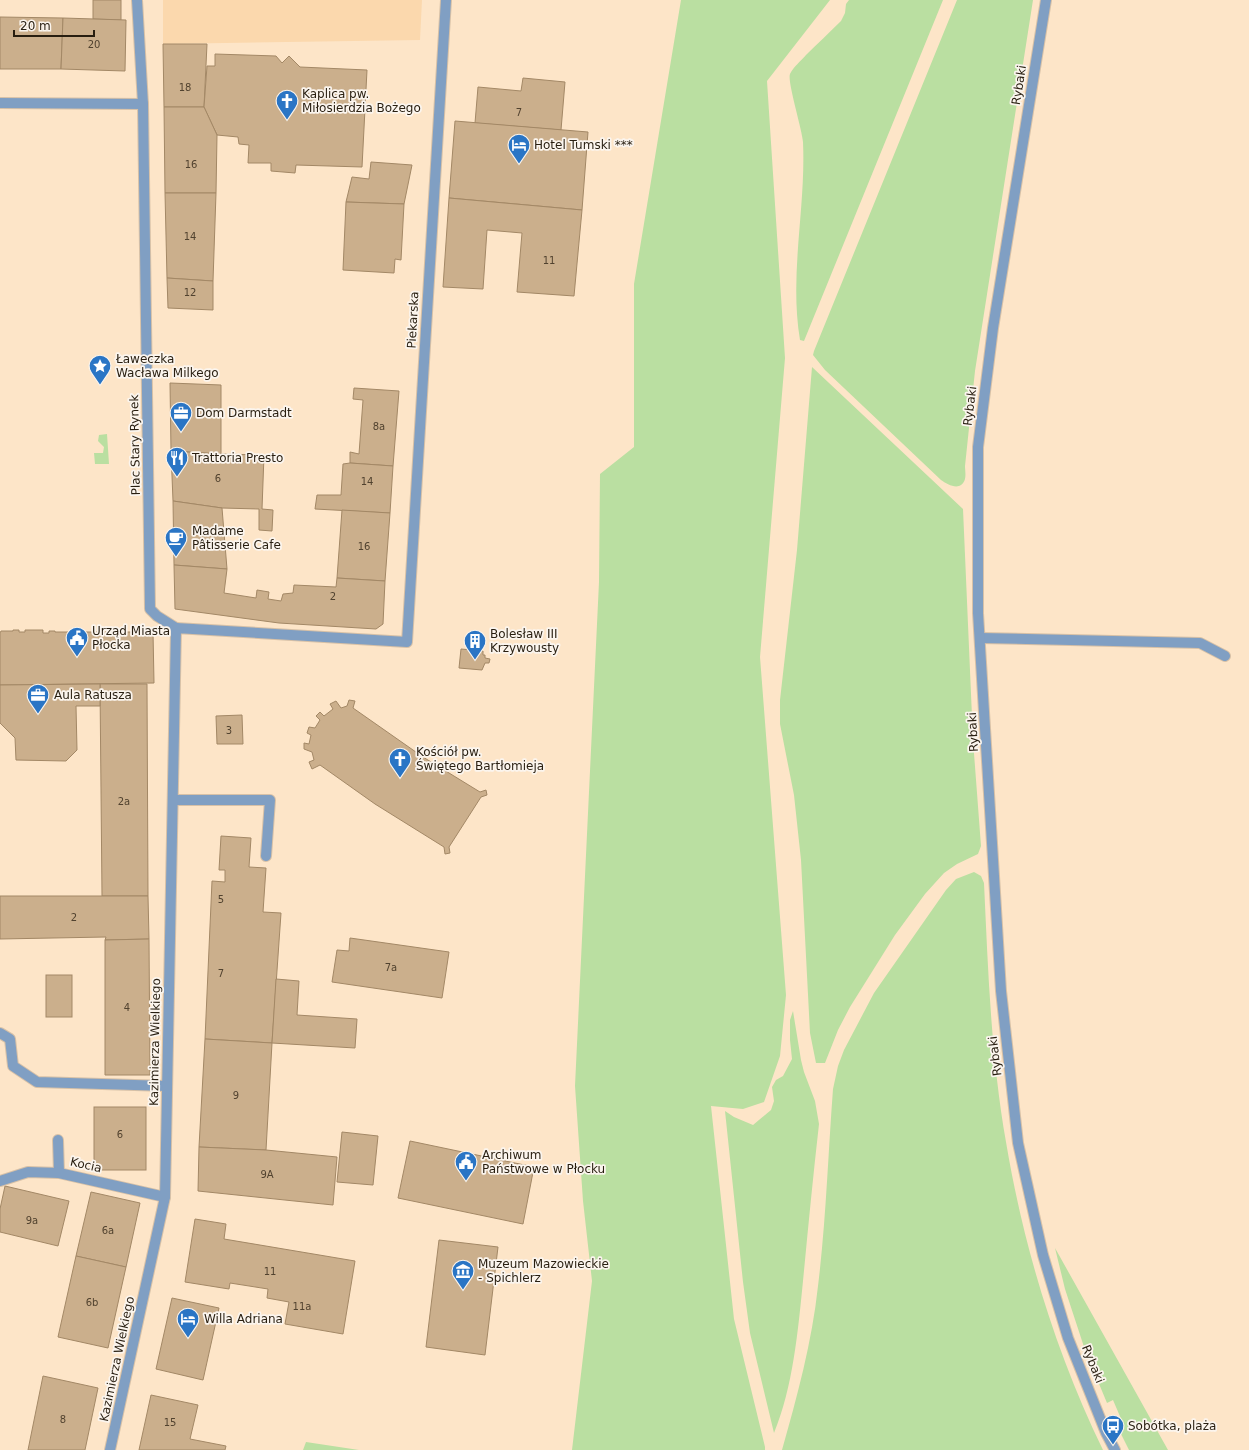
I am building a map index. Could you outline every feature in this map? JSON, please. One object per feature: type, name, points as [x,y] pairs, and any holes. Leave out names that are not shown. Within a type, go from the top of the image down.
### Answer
[{"type":"street","points":[[0,103],[142,104],[137,0]]},
{"type":"street","name":"Piekarska","points":[[176,628],[407,642],[446,0]]},
{"type":"street","name":"Rybaki","points":[[1046,0],[993,328],[978,447],[978,605],[1001,991],[1018,1143],[1043,1255],[1068,1338],[1106,1433],[1115,1450]]},
{"type":"street","name":"Plac Stary Rynek","points":[[142,104],[150,609],[157,616],[176,628]]},
{"type":"street","name":"Kazimierza Wielkiego","points":[[110,1450],[165,1197],[176,628]]},
{"type":"street","points":[[980,638],[1200,643],[1225,656]]},
{"type":"street","points":[[173,800],[270,800],[266,856]]},
{"type":"street","points":[[0,1033],[10,1040],[13,1066],[37,1082],[167,1086]]},
{"type":"street","points":[[58,1140],[59,1173]]},
{"type":"street","name":"Kocia","points":[[0,1181],[28,1172],[59,1173],[165,1197]]},
{"type":"shaded area","points":[[163,0],[422,0],[420,40],[163,44]]},
{"type":"green space","points":[[681,0],[830,0],[767,81],[785,358],[760,657],[786,995],[780,1056],[764,1102],[743,1109],[711,1106],[734,1319],[765,1450],[572,1450],[592,1281],[583,1201],[575,1086],[599,582],[600,474],[634,447],[634,284]]},
{"type":"green space","points":[[849,0],[943,0],[804,341],[800,340],[796,290],[802,192],[803,142],[791,86],[790,74],[795,66],[841,21],[845,13],[846,4]]},
{"type":"green space","points":[[957,0],[1033,0],[975,371],[965,479],[961,485],[954,486],[941,480],[825,370],[813,355]]},
{"type":"green space","points":[[812,367],[963,509],[973,740],[981,846],[978,854],[957,864],[944,873],[925,894],[895,935],[850,1007],[838,1030],[825,1063],[816,1063],[810,1033],[801,860],[794,795],[780,724],[780,700],[797,550]]},
{"type":"green space","points":[[107,434],[109,464],[95,464],[94,453],[103,453],[104,447],[98,441],[99,435]]},
{"type":"green space","points":[[974,872],[981,876],[984,883],[991,1013],[997,1078],[1013,1182],[1032,1261],[1056,1338],[1086,1413],[1103,1450],[782,1450],[812,1328],[821,1262],[833,1089],[838,1066],[844,1050],[874,993],[946,890],[956,879]]},
{"type":"green space","points":[[793,1011],[801,1060],[815,1101],[819,1124],[797,1339],[786,1397],[774,1433],[750,1333],[743,1282],[725,1111],[734,1117],[753,1125],[771,1110],[774,1101],[772,1087],[776,1080],[783,1076],[792,1059],[790,1020]]},
{"type":"green space","points":[[1055,1248],[1168,1450],[1129,1450],[1116,1424],[1122,1421],[1113,1400],[1107,1403],[1085,1350],[1065,1289]]},
{"type":"green space","points":[[306,1442],[359,1450],[303,1450]]},
{"type":"building","points":[[93,0],[121,0],[121,20],[93,19]]},
{"type":"building","points":[[0,17],[63,18],[61,69],[0,69]]},
{"type":"building","points":[[63,18],[126,20],[125,71],[61,69]]},
{"type":"building","points":[[163,44],[207,44],[204,107],[164,107]]},
{"type":"building","name":"Kaplica pw. Miłosierdzia Bożego","points":[[215,54],[276,56],[282,63],[289,56],[300,67],[367,70],[362,167],[296,165],[295,173],[271,171],[271,163],[248,163],[249,145],[239,144],[238,137],[217,135],[204,107],[207,66],[215,66]]},
{"type":"building","points":[[523,78],[565,82],[561,130],[475,123],[478,87],[521,91]]},
{"type":"building","points":[[164,107],[204,107],[217,135],[216,193],[165,193]]},
{"type":"building","name":"Hotel Tumski ***","points":[[455,121],[588,132],[582,210],[449,198]]},
{"type":"building","points":[[371,162],[412,165],[404,204],[346,202],[352,177],[369,179]]},
{"type":"building","points":[[165,193],[216,193],[213,281],[167,278]]},
{"type":"building","points":[[449,198],[582,210],[574,296],[517,292],[522,233],[487,230],[483,289],[443,287]]},
{"type":"building","points":[[346,202],[404,204],[401,260],[395,259],[394,273],[343,270]]},
{"type":"building","points":[[167,278],[213,281],[213,310],[168,308]]},
{"type":"building","points":[[170,383],[221,385],[221,454],[171,451]]},
{"type":"building","points":[[354,388],[399,391],[393,466],[350,463],[350,452],[359,454],[363,400],[353,399]]},
{"type":"building","points":[[171,451],[264,455],[262,509],[273,510],[272,531],[259,530],[259,509],[222,508],[173,501]]},
{"type":"building","points":[[350,463],[393,466],[390,513],[315,509],[317,495],[341,495],[343,464]]},
{"type":"building","points":[[173,501],[222,508],[227,569],[174,565]]},
{"type":"building","points":[[342,510],[390,513],[385,581],[337,578]]},
{"type":"building","points":[[174,565],[227,569],[224,593],[256,598],[257,590],[269,592],[268,599],[281,601],[283,594],[293,593],[294,585],[336,587],[337,578],[385,581],[383,624],[376,629],[279,623],[175,609]]},
{"type":"building","name":"Urząd Miasta Płocka","points":[[13,630],[25,632],[25,630],[43,630],[43,633],[49,633],[49,631],[153,632],[154,683],[0,685],[0,633],[1,631]]},
{"type":"building","name":"Bolesław III Krzywousty","points":[[461,649],[483,651],[485,658],[490,659],[489,663],[485,663],[482,670],[459,668]]},
{"type":"building","points":[[100,684],[147,684],[148,896],[102,896]]},
{"type":"building","name":"Aula Ratusza","points":[[100,684],[100,706],[76,706],[77,750],[66,761],[16,760],[15,738],[0,723],[0,685]]},
{"type":"building","name":"Kościół pw. Świętego Bartłomieja","points":[[349,700],[355,701],[353,708],[423,757],[480,792],[486,790],[487,795],[481,797],[449,847],[450,853],[445,854],[444,847],[375,804],[320,765],[312,769],[309,762],[314,760],[312,752],[304,749],[304,743],[309,744],[311,735],[307,733],[309,727],[315,728],[320,720],[316,716],[320,712],[324,716],[333,709],[330,704],[336,701],[341,708],[347,706]]},
{"type":"building","points":[[242,715],[243,744],[217,744],[216,716]]},
{"type":"building","points":[[221,836],[251,838],[249,867],[266,868],[263,912],[281,913],[272,1043],[205,1039],[212,881],[225,882],[225,870],[219,870]]},
{"type":"building","points":[[0,896],[148,896],[149,939],[105,940],[106,937],[0,939]]},
{"type":"building","points":[[350,938],[449,952],[442,998],[332,982],[337,950],[349,951]]},
{"type":"building","points":[[149,939],[150,1075],[105,1075],[105,940]]},
{"type":"building","points":[[46,975],[72,975],[72,1017],[46,1017]]},
{"type":"building","points":[[276,979],[299,981],[297,1015],[357,1019],[355,1048],[272,1043]]},
{"type":"building","points":[[205,1039],[272,1043],[266,1150],[199,1147]]},
{"type":"building","points":[[94,1107],[146,1107],[146,1170],[94,1170]]},
{"type":"building","points":[[342,1132],[378,1136],[373,1185],[337,1182]]},
{"type":"building","name":"Archiwum Państwowe w Płocku","points":[[410,1141],[534,1167],[523,1224],[398,1198]]},
{"type":"building","points":[[199,1147],[266,1150],[337,1157],[333,1205],[198,1191]]},
{"type":"building","points":[[5,1186],[69,1201],[58,1246],[0,1232],[0,1209]]},
{"type":"building","points":[[91,1192],[140,1203],[126,1267],[76,1256]]},
{"type":"building","points":[[195,1219],[226,1224],[224,1239],[355,1261],[343,1334],[285,1324],[289,1302],[267,1298],[268,1289],[230,1283],[229,1289],[185,1282]]},
{"type":"building","name":"Muzeum Mazowieckie - Spichlerz","points":[[439,1240],[498,1247],[485,1355],[426,1347]]},
{"type":"building","points":[[76,1256],[126,1267],[108,1348],[58,1337]]},
{"type":"building","name":"Willa Adriana","points":[[172,1298],[219,1308],[203,1380],[156,1369]]},
{"type":"building","points":[[43,1376],[98,1388],[85,1450],[28,1450]]},
{"type":"building","points":[[151,1395],[198,1405],[190,1439],[226,1446],[225,1450],[139,1450]]},
{"type":"place","name":"Kaplica pw. Miłosierdzia Bożego","points":[[287,120]]},
{"type":"place","name":"Hotel Tumski ***","points":[[519,164]]},
{"type":"place","name":"Ławeczka Wacława Milkego","points":[[100,386]]},
{"type":"place","name":"Dom Darmstadt","points":[[181,432]]},
{"type":"place","name":"Trattoria Presto","points":[[177,478]]},
{"type":"place","name":"Madame Pâtisserie Cafe","points":[[176,558]]},
{"type":"place","name":"Urząd Miasta Płocka","points":[[77,658]]},
{"type":"place","name":"Bolesław III Krzywousty","points":[[475,660]]},
{"type":"place","name":"Aula Ratusza","points":[[38,714]]},
{"type":"place","name":"Kościół pw. Świętego Bartłomieja","points":[[400,778]]},
{"type":"place","name":"Archiwum Państwowe w Płocku","points":[[466,1182]]},
{"type":"place","name":"Muzeum Mazowieckie - Spichlerz","points":[[463,1290]]},
{"type":"place","name":"Willa Adriana","points":[[188,1338]]},
{"type":"place","name":"Sobótka, plaża","points":[[1113,1446]]}]
